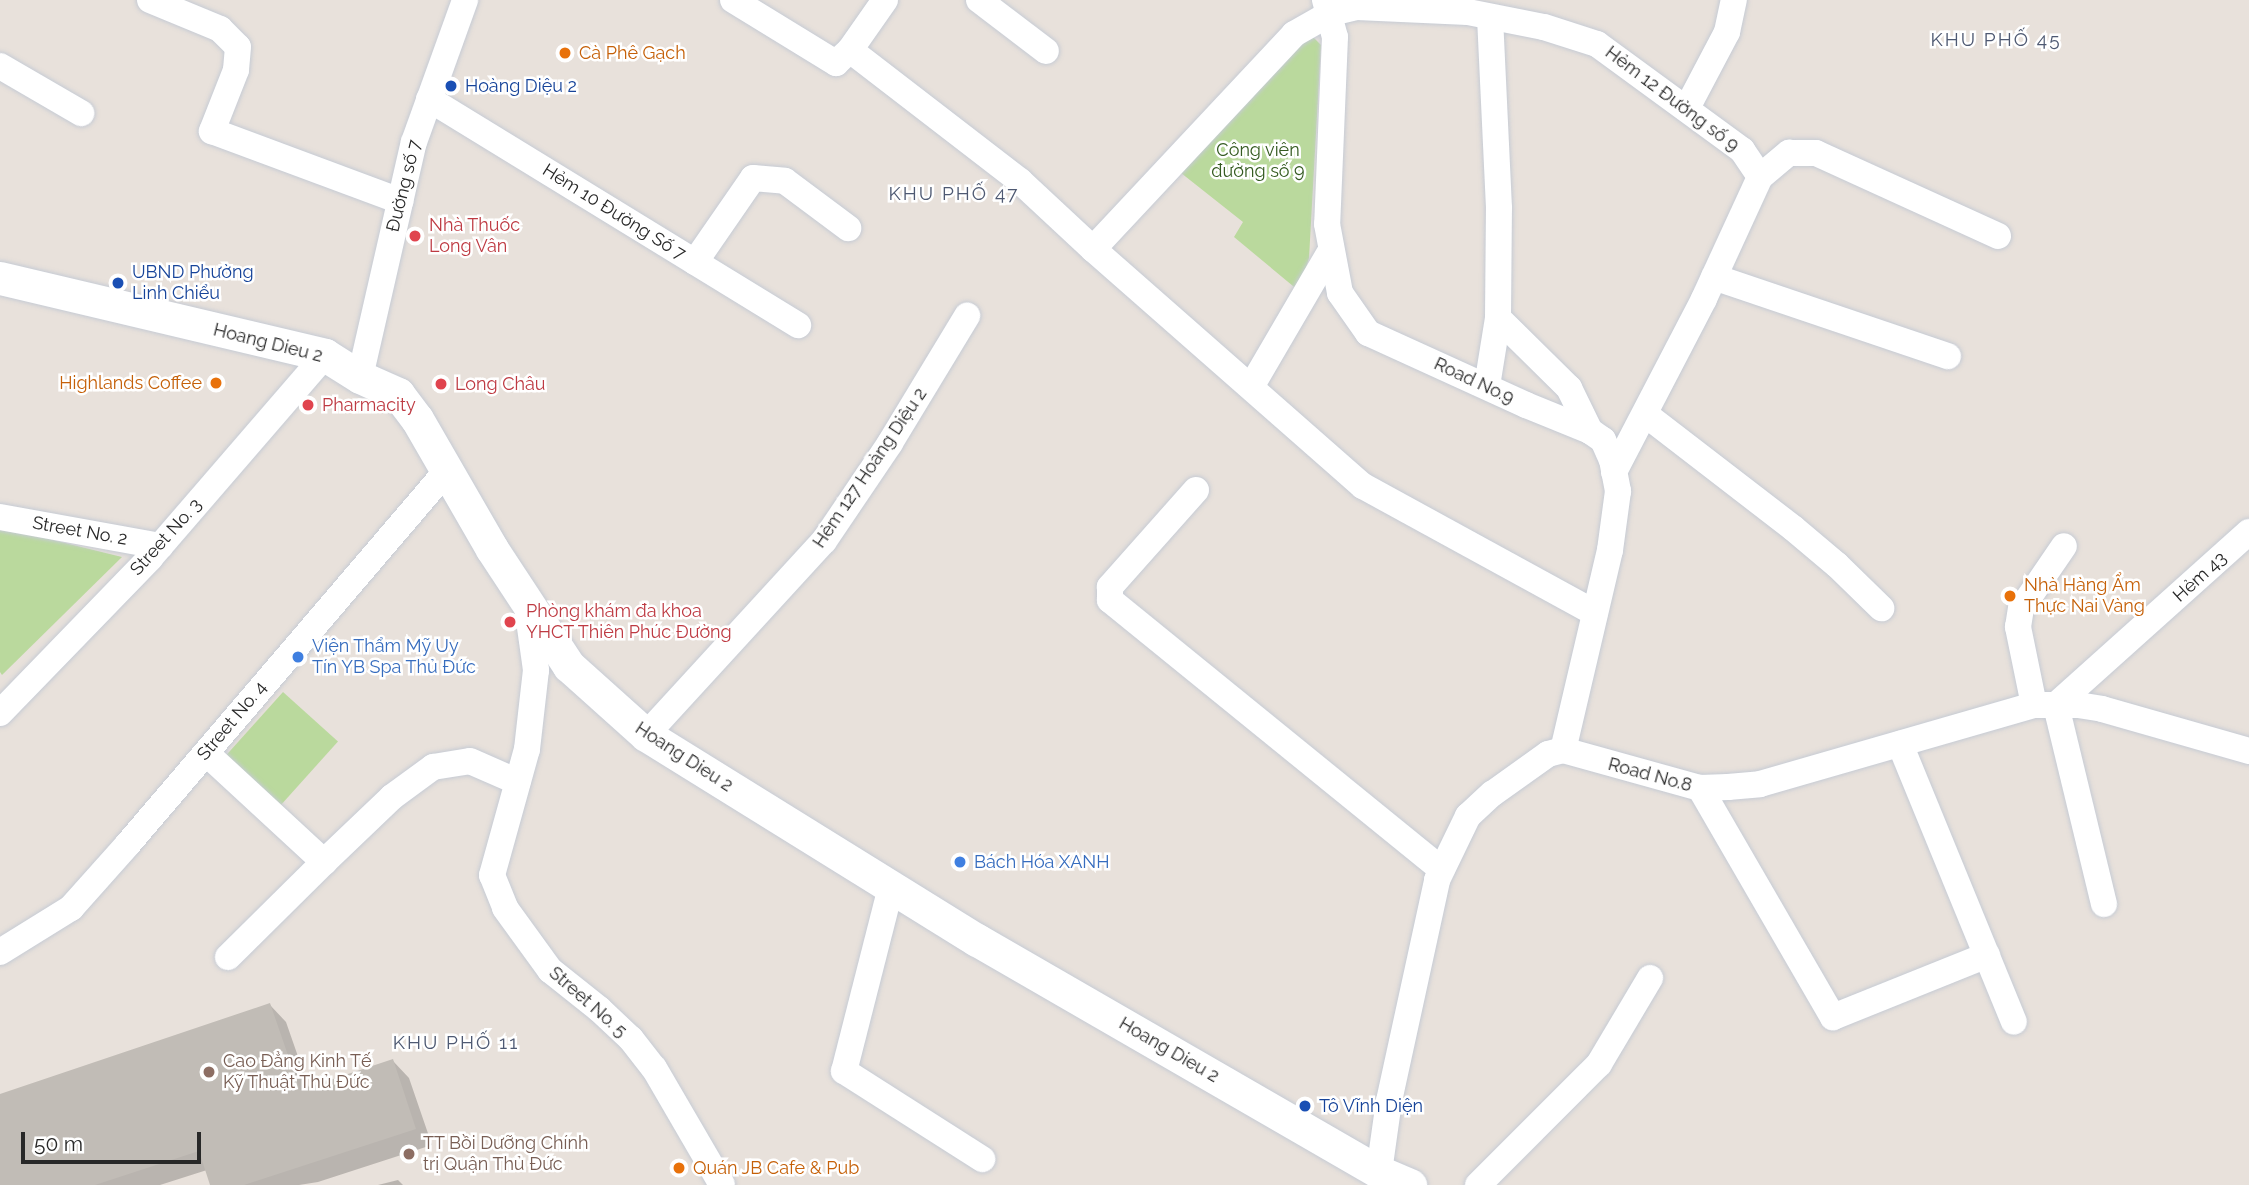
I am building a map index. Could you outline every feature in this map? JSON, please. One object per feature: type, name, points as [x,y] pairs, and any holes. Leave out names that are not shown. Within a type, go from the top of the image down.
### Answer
[{"type":"street","points":[[150,0],[220,29],[238,47],[236,70],[212,131],[400,201]]},
{"type":"street","name":"Đường số 7","points":[[360,377],[414,142],[465,0]]},
{"type":"street","points":[[733,0],[836,63],[850,50],[885,0]]},
{"type":"street","points":[[979,0],[1046,51]]},
{"type":"street","points":[[1687,108],[1727,32],[1734,0]]},
{"type":"street","points":[[1093,249],[1294,34],[1328,6]]},
{"type":"street","name":"Hẻm 12 Đường số 9","points":[[1328,6],[1468,12],[1544,27],[1597,44],[1742,150],[1760,177]]},
{"type":"street","name":"Road No.9","points":[[1328,6],[1335,37],[1327,223],[1330,251],[1340,293],[1368,333],[1526,405],[1590,430]]},
{"type":"street","points":[[1487,386],[1498,318],[1499,208],[1490,17]]},
{"type":"street","points":[[850,50],[1020,181],[1093,249],[1363,486],[1595,613]]},
{"type":"street","points":[[0,66],[81,113]]},
{"type":"street","name":"Hẻm 10 Đường Số 7","points":[[429,99],[798,325]]},
{"type":"street","points":[[1614,472],[1714,277],[1760,177],[1788,153],[1816,153],[1998,236]]},
{"type":"street","points":[[695,262],[753,178],[785,181],[848,228]]},
{"type":"street","points":[[1251,387],[1330,251]]},
{"type":"street","points":[[1714,277],[1948,356]]},
{"type":"street","name":"Hoang Dieu 2","points":[[0,278],[325,355],[360,377],[398,394],[417,419],[527,604],[569,666],[646,735],[891,887],[1373,1178],[1410,1185]]},
{"type":"street","name":"Hẻm 127 Hoàng Diệu 2","points":[[646,735],[824,541],[890,443],[967,316]]},
{"type":"street","points":[[1373,1178],[1441,869],[1468,816],[1527,767],[1548,754],[1563,750],[1610,550],[1618,491],[1603,440],[1590,430],[1569,388],[1498,318]]},
{"type":"street","name":"Street No. 3","points":[[4,699],[160,546],[325,355]]},
{"type":"street","points":[[1645,414],[1793,528],[1837,565],[1881,608]]},
{"type":"street","name":"Street No. 4","points":[[1,950],[71,908],[447,470]]},
{"type":"street","points":[[1196,491],[1110,587],[1110,600],[1441,869]]},
{"type":"street","name":"Street No. 2","points":[[0,517],[160,546]]},
{"type":"street","name":"Hẻm 43","points":[[2045,705],[2249,532]]},
{"type":"street","points":[[2064,546],[2021,609],[2018,627],[2045,705],[2104,904]]},
{"type":"street","name":"Street No. 5","points":[[527,604],[536,670],[527,749],[492,875],[505,908],[550,970],[599,1009],[646,1058],[722,1185]]},
{"type":"street","name":"Road No.8","points":[[1563,750],[1700,789],[1760,784],[2045,705],[2078,705],[2131,716],[2249,751]]},
{"type":"street","points":[[1900,744],[2014,1022]]},
{"type":"street","points":[[206,753],[324,862]]},
{"type":"street","points":[[228,957],[392,797],[433,766],[470,761],[518,782]]},
{"type":"street","points":[[1700,789],[1833,1017],[1987,955]]},
{"type":"street","points":[[891,887],[844,1070],[982,1159]]},
{"type":"street","points":[[1478,1185],[1599,1064],[1650,978]]},
{"type":"green space","name":"Công viên đường số 9","points":[[1313,37],[1321,45],[1309,258],[1299,291],[1234,237],[1243,222],[1176,169],[1296,39]]},
{"type":"green space","points":[[0,527],[122,557],[2,675],[0,672]]},
{"type":"green space","points":[[283,692],[338,742],[278,808],[223,758]]},
{"type":"building","points":[[270,1003],[300,1090],[393,1059],[416,1129],[244,1185],[210,1185],[199,1151],[95,1185],[0,1185],[0,1094]]},
{"type":"place","name":"Cà Phê Gạch","points":[[565,53]]},
{"type":"place","name":"Hoàng Diệu 2","points":[[451,86]]},
{"type":"place","name":"Nhà Thuốc Long Vân","points":[[415,236]]},
{"type":"place","name":"UBND Phường Linh Chiểu","points":[[118,283]]},
{"type":"place","name":"Highlands Coffee","points":[[216,383]]},
{"type":"place","name":"Long Châu","points":[[441,384]]},
{"type":"place","name":"Pharmacity","points":[[308,405]]},
{"type":"place","name":"Nhà Hàng Ẩm Thực Nai Vàng","points":[[2010,596]]},
{"type":"place","name":"Phòng khám đa khoa YHCT Thiên Phúc Đường","points":[[510,622]]},
{"type":"place","name":"Viện Thẩm Mỹ Uy Tín YB Spa Thủ Đức","points":[[298,657]]},
{"type":"place","name":"Bách Hóa XANH","points":[[960,862]]},
{"type":"place","name":"Cao Đẳng Kinh Tế Kỹ Thuật Thủ Đức","points":[[209,1072]]},
{"type":"place","name":"Tô Vĩnh Diện","points":[[1305,1106]]},
{"type":"place","name":"TT Bồi Dưỡng Chính trị Quận Thủ Đức","points":[[409,1154]]},
{"type":"place","name":"Quán JB Cafe & Pub","points":[[679,1168]]},
{"type":"district","name":"KHU PHỐ 45","points":[[1996,40]]},
{"type":"district","name":"KHU PHỐ 47","points":[[954,194]]},
{"type":"district","name":"KHU PHỐ 11","points":[[456,1043]]}]
